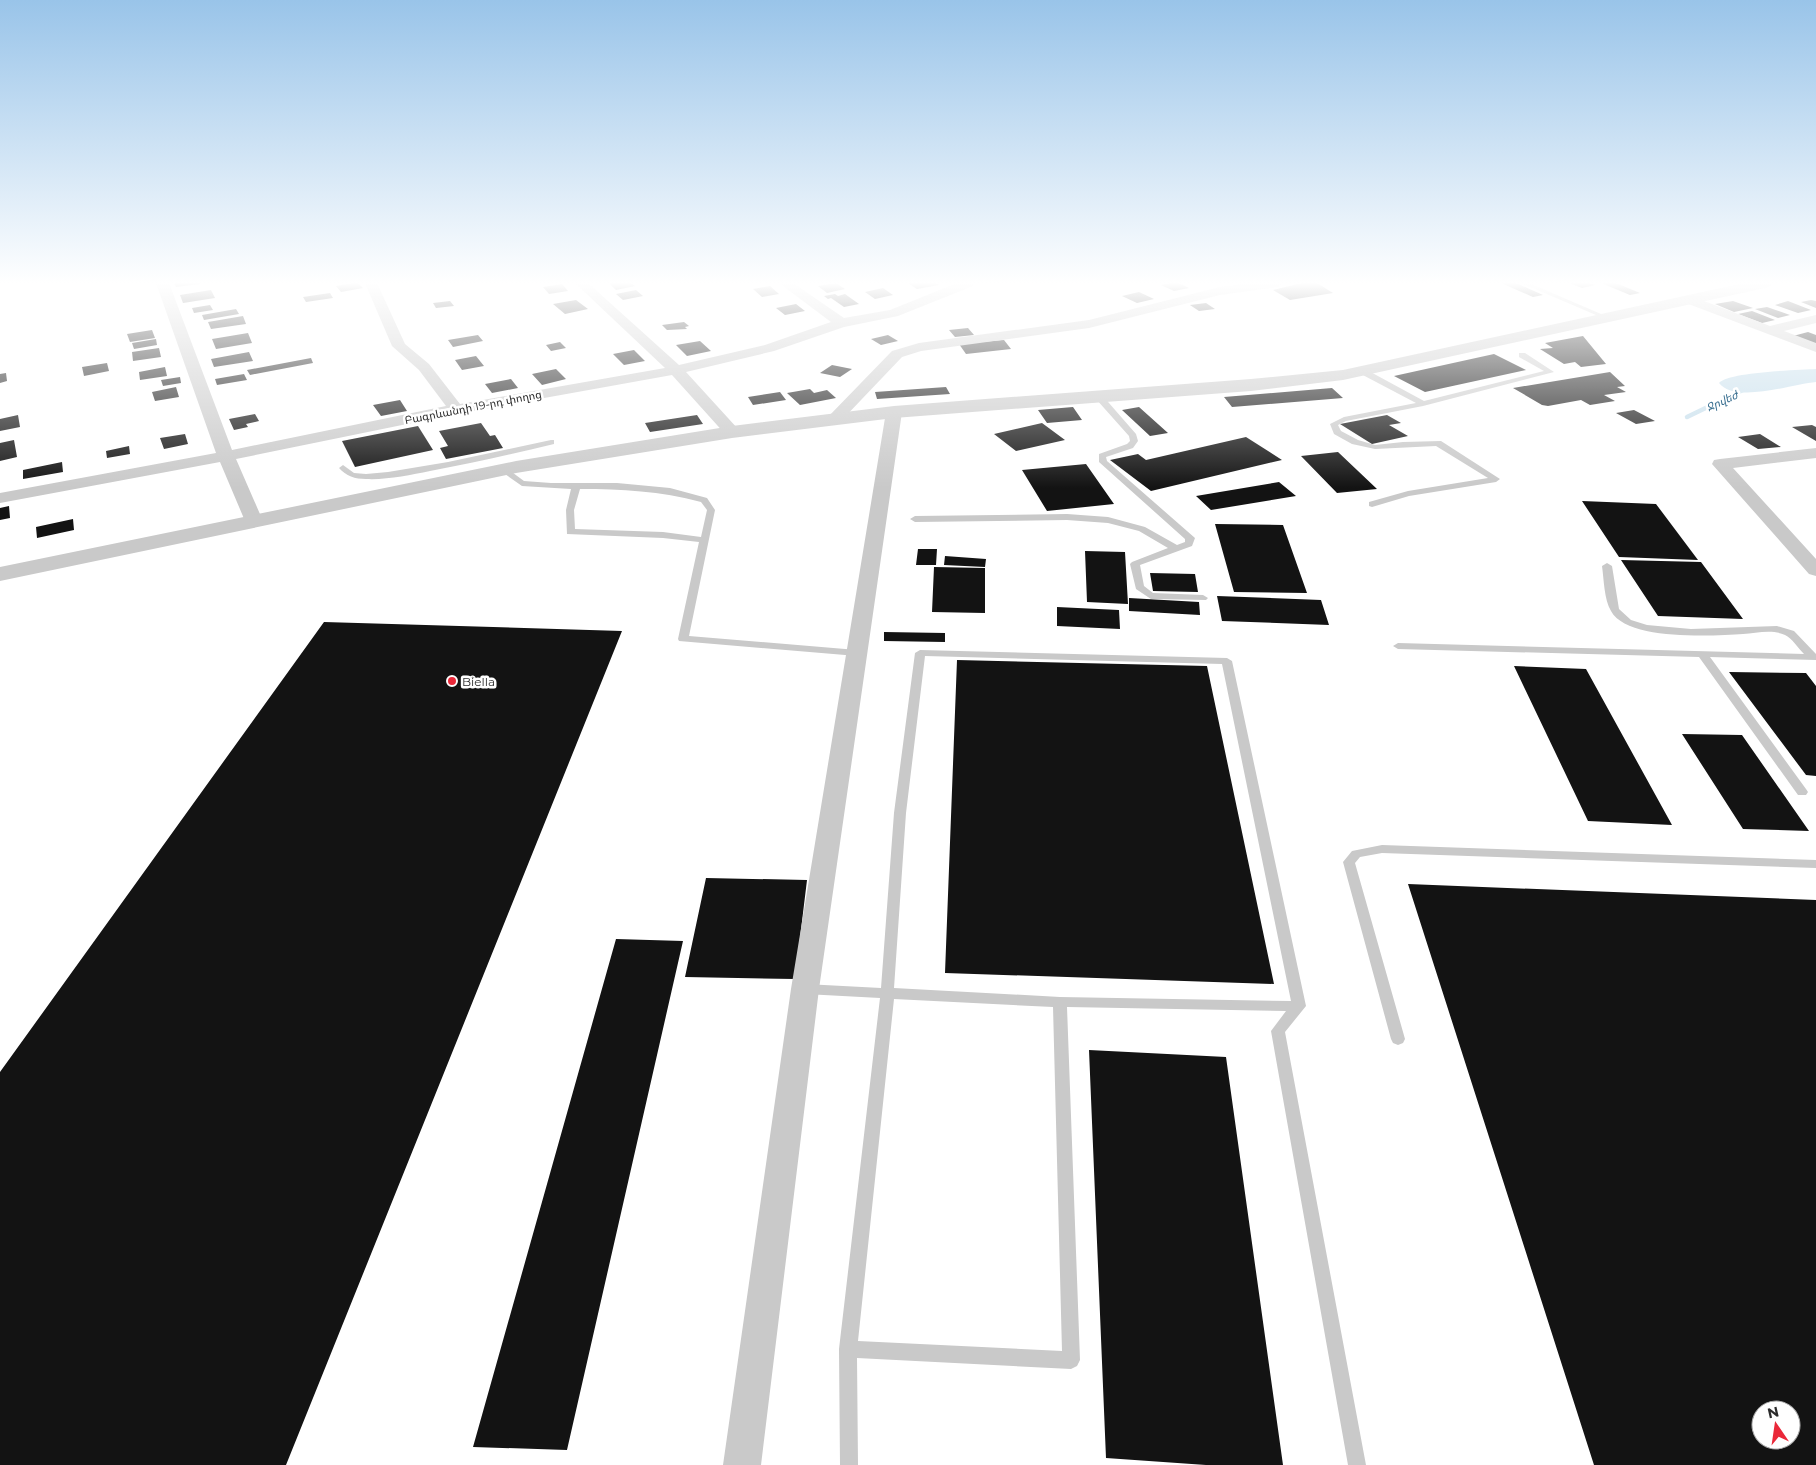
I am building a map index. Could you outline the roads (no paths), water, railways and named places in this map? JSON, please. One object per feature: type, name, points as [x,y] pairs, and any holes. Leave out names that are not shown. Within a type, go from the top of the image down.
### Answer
[{"type":"street","points":[[187,351],[226,456],[254,521]]},
{"type":"street","points":[[405,351],[424,367],[456,409]]},
{"type":"street","points":[[656,351],[676,370],[732,432]]},
{"type":"street","name":"Բագրևանդի 19-րդ փողոց","points":[[0,498],[226,456],[456,409],[676,370],[755,351]]},
{"type":"street","points":[[836,418],[897,354],[905,351]]},
{"type":"street","points":[[0,574],[254,521],[435,476],[505,470],[732,432],[836,418],[894,412],[1252,386],[1307,380],[1362,371],[1452,351]]},
{"type":"street","points":[[742,1465],[805,989],[894,412]]},
{"type":"street","points":[[1816,453],[1720,464],[1816,570]]},
{"type":"lane","points":[[1372,504],[1408,494],[1496,479],[1438,444],[1404,444],[1374,447],[1355,442],[1337,432],[1334,424],[1344,419],[1423,404],[1550,372],[1522,355]]},
{"type":"lane","points":[[1362,371],[1423,404]]},
{"type":"lane","points":[[1099,397],[1134,436],[1134,441],[1130,446],[1102,456],[1103,462],[1190,538],[1189,544],[1135,564],[1139,586],[1151,596],[1203,598]]},
{"type":"lane","points":[[343,468],[353,476],[363,477],[435,476],[550,442]]},
{"type":"lane","points":[[505,470],[522,483],[617,486],[670,491],[704,500],[711,510],[683,639],[857,653]]},
{"type":"lane","points":[[576,486],[570,510],[570,532],[663,536],[704,540]]},
{"type":"lane","points":[[915,519],[1067,517],[1108,520],[1142,529],[1176,548]]},
{"type":"lane","points":[[1607,566],[1615,611],[1628,622],[1638,627],[1672,633],[1777,629],[1790,633],[1815,657]]},
{"type":"lane","points":[[1398,646],[1815,657]]},
{"type":"lane","points":[[849,1465],[848,1349],[887,994],[900,813],[920,653],[1227,661],[1299,1006]]},
{"type":"lane","points":[[1702,654],[1802,792]]},
{"type":"lane","points":[[1398,1039],[1349,862],[1356,854],[1382,849],[1816,864]]},
{"type":"lane","points":[[805,989],[1060,1002],[1299,1006]]},
{"type":"lane","points":[[848,1349],[1071,1360],[1060,1002]]},
{"type":"lane","points":[[1299,1006],[1278,1031],[1357,1465]]},
{"type":"water","points":[[1816,369],[1816,382],[1765,391],[1738,392],[1727,389],[1719,383],[1735,376]]},
{"type":"waterway","name":"Ջրվեժ","points":[[1687,417],[1747,388]]},
{"type":"place","name":"Biella","points":[[452,681]]}]
